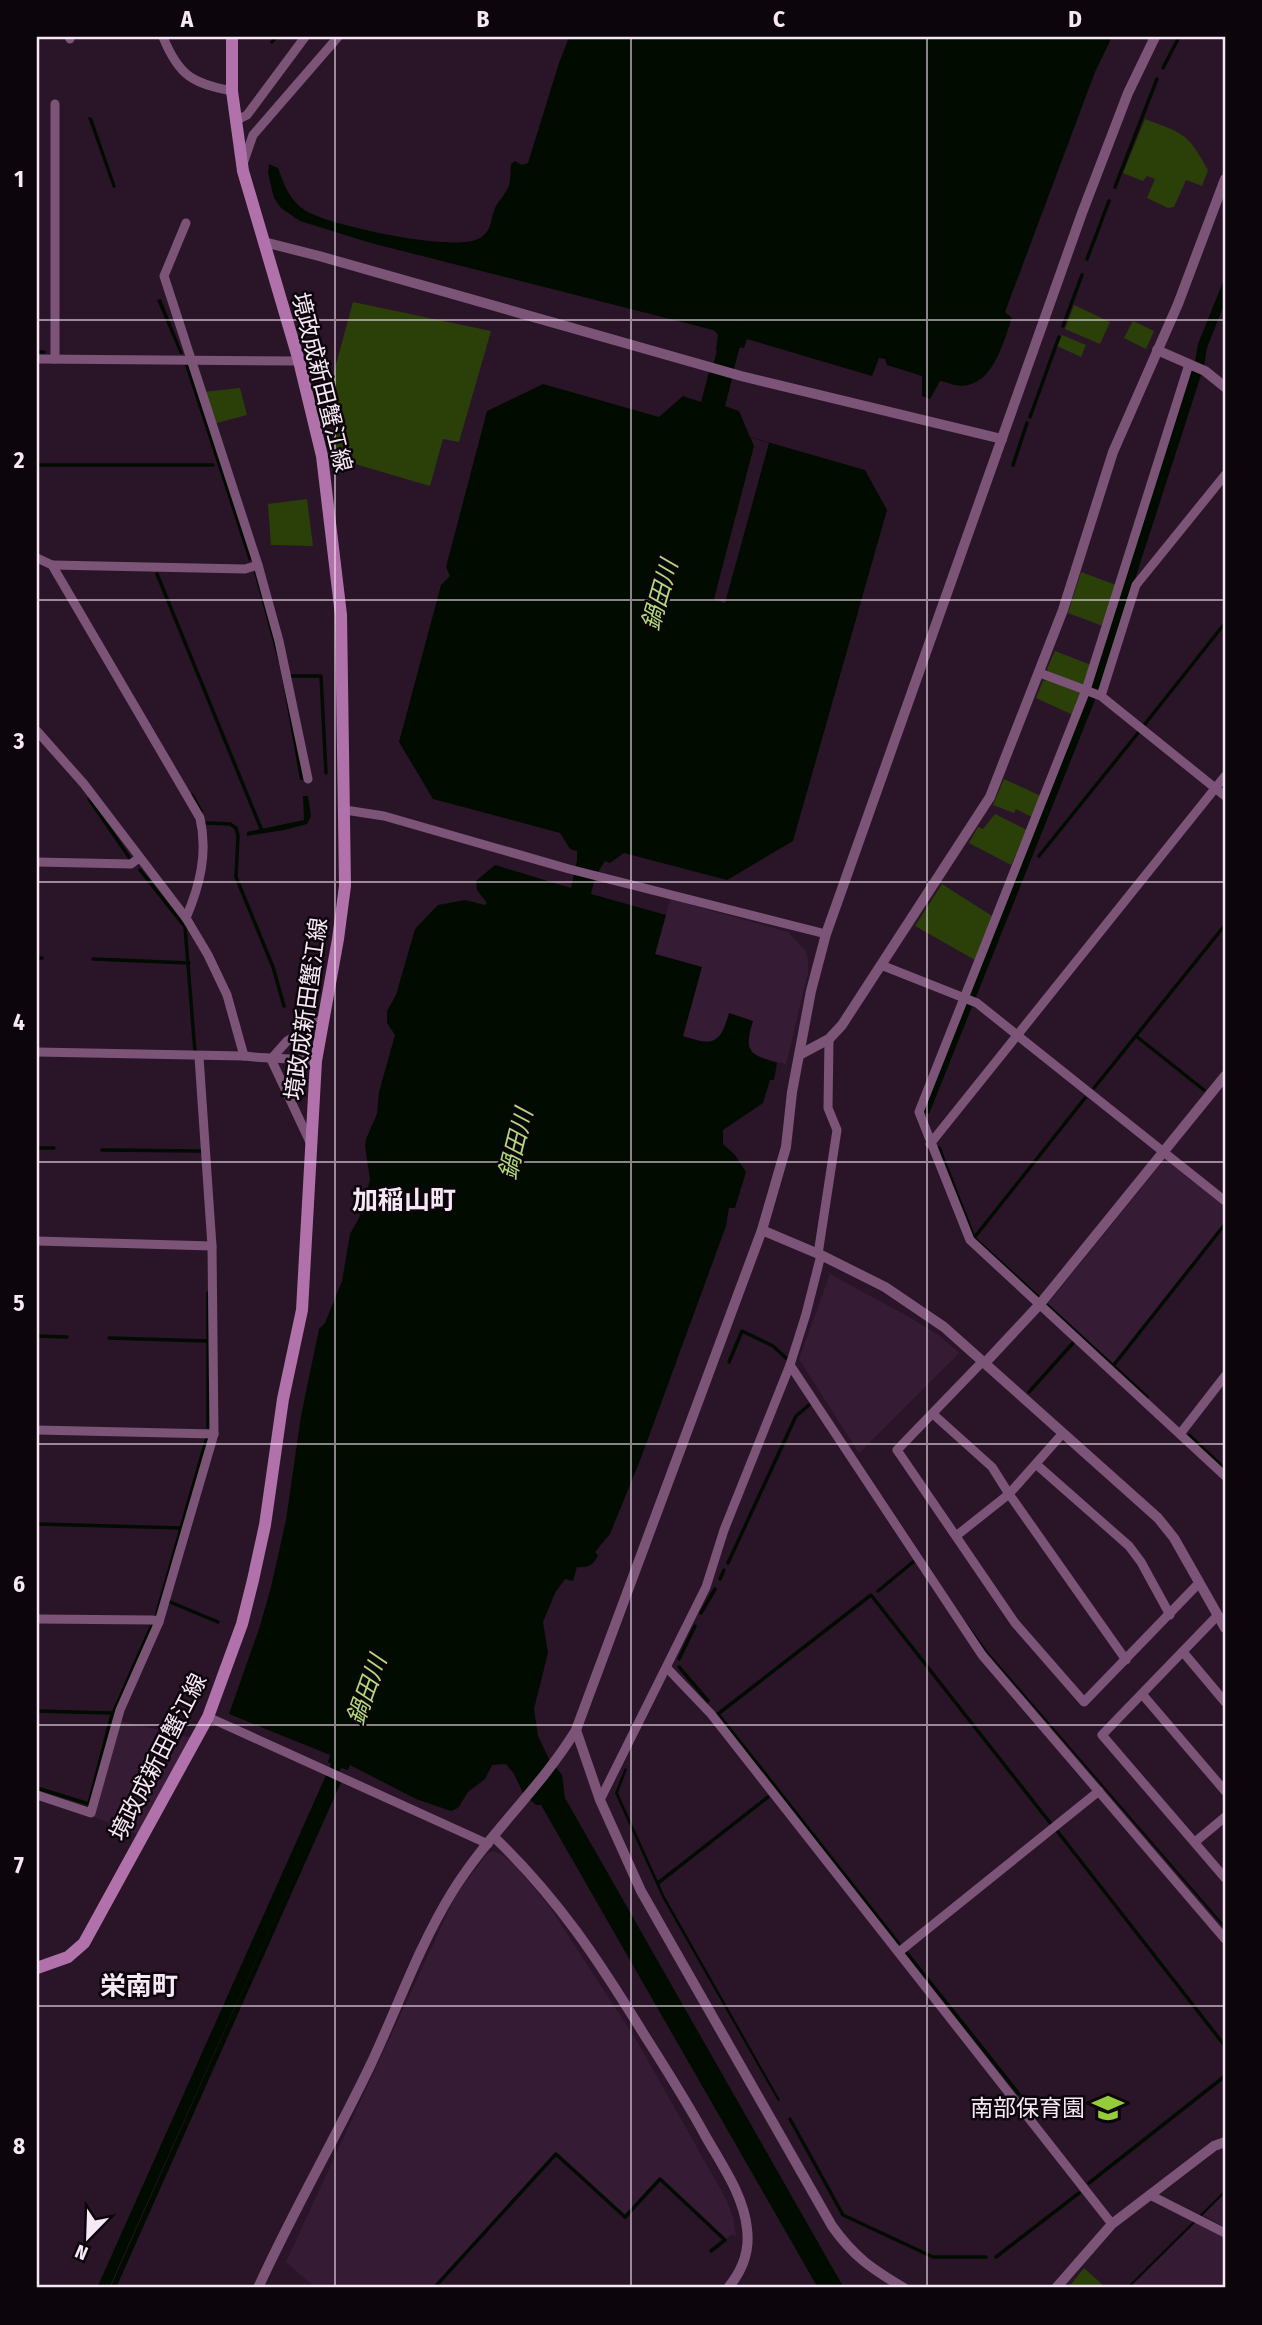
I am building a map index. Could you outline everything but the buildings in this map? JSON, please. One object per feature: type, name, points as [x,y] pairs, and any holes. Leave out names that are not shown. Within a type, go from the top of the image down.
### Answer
[{"type":"main road","name":"境政成新田蟹江線","points":[[37,1968],[68,1957],[84,1943],[208,1717],[242,1624],[265,1525],[283,1399],[302,1310],[316,1062],[345,886],[341,615],[322,456],[299,361],[242,165],[232,91],[232,37]]},
{"type":"street","points":[[163,37],[172,58],[182,72],[195,82],[232,91]]},
{"type":"street","points":[[235,121],[247,115],[305,37]]},
{"type":"street","points":[[242,165],[253,135],[338,37]]},
{"type":"street","points":[[258,2288],[369,2068],[450,1896],[491,1840],[561,1755],[576,1730],[762,1230],[786,1147],[811,990],[826,934],[1086,201],[1128,93],[1155,37]]},
{"type":"street","points":[[55,104],[55,359]]},
{"type":"street","points":[[799,1055],[829,1039],[842,1025],[990,797],[1063,610],[1113,452],[1178,304],[1225,179]]},
{"type":"street","points":[[186,223],[164,276],[258,565],[279,641],[308,779]]},
{"type":"street","points":[[264,242],[741,376],[1002,439]]},
{"type":"street","points":[[1157,350],[1205,371],[1225,387]]},
{"type":"street","points":[[37,359],[299,361]]},
{"type":"street","points":[[1191,365],[1086,691],[919,1112],[970,1240],[1041,1302],[1225,1476]]},
{"type":"street","points":[[1101,696],[1136,585],[1225,475]]},
{"type":"street","points":[[37,558],[52,565],[245,569],[258,565]]},
{"type":"street","points":[[52,565],[200,818],[204,838],[201,871],[198,888],[186,918]]},
{"type":"street","points":[[1040,673],[1101,696],[1225,796]]},
{"type":"street","points":[[37,731],[84,784],[186,918],[227,995],[244,1056]]},
{"type":"street","points":[[930,1144],[1225,776]]},
{"type":"street","points":[[345,810],[384,816],[569,869],[826,934]]},
{"type":"street","points":[[37,862],[131,864],[139,858]]},
{"type":"street","points":[[881,965],[977,1003],[1225,1201]]},
{"type":"street","points":[[271,1059],[287,1041],[323,1018]]},
{"type":"street","points":[[600,1800],[706,1587],[724,1530],[790,1365],[820,1254],[837,1130],[828,1108],[829,1039]]},
{"type":"street","points":[[37,1052],[244,1056],[271,1059],[284,1057],[316,1062]]},
{"type":"street","points":[[37,1795],[90,1813],[120,1710],[159,1622],[214,1434],[212,1246],[200,1057]]},
{"type":"street","points":[[271,1059],[311,1143]]},
{"type":"street","points":[[1199,1583],[1084,1702],[1015,1623],[897,1450],[1041,1302],[1225,1076]]},
{"type":"street","points":[[762,1230],[820,1254],[916,1307],[944,1327],[1158,1518],[1174,1538],[1225,1628]]},
{"type":"street","points":[[37,1241],[212,1246]]},
{"type":"street","points":[[790,1365],[982,1655],[1225,1938]]},
{"type":"street","points":[[1180,1434],[1225,1376]]},
{"type":"street","points":[[933,1414],[992,1467],[1126,1660]]},
{"type":"street","points":[[37,1430],[214,1434]]},
{"type":"street","points":[[956,1536],[1009,1494],[1063,1433]]},
{"type":"street","points":[[1037,1465],[1129,1546],[1141,1562],[1170,1615]]},
{"type":"street","points":[[1218,1615],[1102,1735],[1225,1878]]},
{"type":"street","points":[[37,1619],[159,1622]]},
{"type":"street","points":[[1183,1652],[1225,1702]]},
{"type":"street","points":[[667,1668],[711,1714],[1112,2224]]},
{"type":"street","points":[[1143,1695],[1225,1791]]},
{"type":"street","points":[[208,1717],[491,1840],[525,1867],[593,1952],[691,2108],[735,2191],[747,2229],[747,2246],[737,2277],[728,2288]]},
{"type":"street","points":[[576,1730],[600,1800],[641,1891],[832,2226],[851,2252],[904,2288]]},
{"type":"street","points":[[899,1952],[1099,1791]]},
{"type":"street","points":[[1195,1842],[1225,1817]]},
{"type":"street","points":[[1056,2288],[1112,2224],[1214,2146],[1225,2142]]},
{"type":"street","points":[[1150,2195],[1225,2233]]},
{"type":"shaded area","points":[[670,899],[788,932],[805,950],[808,973],[786,1064],[755,1056],[747,1041],[752,1021],[729,1013],[723,1033],[710,1043],[683,1036],[701,967],[655,954]]},
{"type":"shaded area","points":[[1165,1159],[1225,1206],[1225,1224],[1113,1366],[1047,1305]]},
{"type":"shaded area","points":[[830,1274],[909,1317],[938,1335],[959,1353],[859,1453],[799,1359]]},
{"type":"shaded area","points":[[121,1721],[192,1738],[139,1835],[94,1817]]},
{"type":"shaded area","points":[[493,1851],[515,1866],[549,1906],[638,2043],[726,2199],[733,2217],[736,2237],[732,2234],[725,2240],[661,2179],[625,2217],[556,2154],[434,2288],[316,2288],[286,2262],[456,1895],[487,1854]]},
{"type":"shaded area","points":[[1225,2193],[1225,2227],[1203,2215]]},
{"type":"shaded area","points":[[1196,2222],[1225,2237],[1225,2288],[1129,2288]]},
{"type":"green space","points":[[1145,119],[1183,136],[1195,148],[1208,170],[1202,186],[1186,180],[1174,207],[1168,208],[1147,198],[1155,179],[1147,176],[1143,181],[1123,173]]},
{"type":"green space","points":[[353,302],[491,331],[459,442],[443,439],[430,486],[338,459],[328,394]]},
{"type":"green space","points":[[1074,305],[1110,322],[1100,344],[1065,329]]},
{"type":"green space","points":[[1133,321],[1154,331],[1146,349],[1124,338]]},
{"type":"green space","points":[[1062,335],[1086,345],[1081,357],[1057,346]]},
{"type":"green space","points":[[240,388],[247,415],[213,424],[203,392]]},
{"type":"green space","points":[[307,499],[313,546],[271,545],[268,504]]},
{"type":"green space","points":[[1081,572],[1116,585],[1103,626],[1068,613]]},
{"type":"green space","points":[[1055,651],[1091,665],[1084,686],[1049,673],[1047,669]]},
{"type":"green space","points":[[1047,680],[1082,694],[1073,715],[1036,698],[1043,681]]},
{"type":"green space","points":[[1004,779],[1041,796],[1032,817],[1016,809],[1014,813],[993,805]]},
{"type":"green space","points":[[995,814],[1027,830],[1011,865],[969,843],[978,827],[983,829]]},
{"type":"green space","points":[[942,884],[992,916],[975,960],[915,926]]},
{"type":"green space","points":[[1084,2268],[1106,2288],[1068,2288]]},
{"type":"water","points":[[569,37],[1112,37],[1095,72],[1005,312],[1012,318],[996,360],[982,378],[973,383],[959,386],[940,381],[930,399],[922,396],[922,376],[887,365],[885,359],[879,358],[872,376],[747,339],[744,348],[737,347],[734,356],[716,351],[718,334],[713,330],[371,243],[300,221],[281,208],[274,198],[268,173],[269,164],[278,168],[285,186],[296,202],[306,211],[320,217],[365,230],[420,240],[465,242],[478,239],[488,230],[495,208],[508,188],[511,164],[515,161],[522,165],[528,163]]},
{"type":"water","points":[[88,117],[92,118],[116,187],[113,188]]},
{"type":"water","points":[[1225,277],[1225,302],[1207,348],[1204,366],[1099,690],[929,1114],[924,1112],[1091,688],[1195,361],[1198,344]]},
{"type":"water","points":[[161,299],[183,354],[180,354],[157,300]]},
{"type":"water","points":[[185,365],[188,365],[252,559],[249,561]]},
{"type":"water","points":[[710,368],[733,375],[725,406],[739,411],[750,437],[865,470],[887,510],[793,841],[727,880],[624,853],[610,863],[605,861],[595,877],[591,894],[666,915],[655,954],[702,967],[683,1036],[708,1042],[714,1040],[722,1031],[729,1013],[753,1021],[749,1039],[751,1050],[760,1057],[777,1063],[774,1080],[770,1080],[763,1103],[723,1130],[723,1144],[735,1155],[746,1172],[735,1208],[729,1208],[726,1226],[641,1458],[610,1534],[595,1552],[598,1555],[592,1564],[577,1567],[573,1581],[565,1579],[555,1593],[543,1622],[548,1653],[534,1709],[538,1736],[549,1759],[562,1775],[565,1798],[844,2288],[818,2288],[541,1805],[536,1805],[523,1793],[506,1764],[492,1765],[485,1779],[468,1792],[458,1808],[451,1811],[416,1799],[350,1765],[348,1770],[341,1768],[335,1782],[342,1780],[116,2288],[110,2288],[328,1799],[109,2288],[97,2288],[331,1764],[328,1762],[330,1755],[229,1714],[271,1587],[286,1520],[301,1416],[319,1329],[325,1323],[342,1281],[350,1234],[359,1218],[368,1188],[370,1179],[366,1139],[377,1114],[379,1092],[395,1035],[387,1023],[387,1011],[396,995],[415,929],[438,905],[465,900],[485,905],[487,903],[477,890],[476,881],[495,865],[571,888],[577,860],[577,851],[570,849],[560,833],[433,799],[399,742],[441,585],[450,576],[446,567],[487,411],[543,384],[659,417],[683,396],[701,402]]},
{"type":"water","points":[[256,571],[265,595],[304,780],[300,780],[281,672],[254,572]]},
{"type":"water","points":[[303,796],[308,796],[311,816],[307,824],[247,836],[247,832],[304,820]]},
{"type":"water","points":[[816,1396],[988,1652],[1225,1929],[987,1653],[962,1619]]},
{"type":"water","points":[[625,1768],[627,1769],[618,1793],[665,1897],[780,2100],[778,2101],[663,1899],[615,1793]]},
{"type":"water","points":[[1225,2190],[1225,2193],[1126,2288]]},
{"type":"pier","points":[[750,437],[769,443],[725,603],[714,599],[754,446]]},
{"type":"waterway","points":[[272,42],[276,37]]},
{"type":"waterway","points":[[1163,68],[1179,37]]},
{"type":"waterway","points":[[1115,187],[1157,79]]},
{"type":"waterway","points":[[1087,259],[1109,201]]},
{"type":"waterway","points":[[1063,326],[1082,275]]},
{"type":"waterway","name":"鍋田川","points":[[717,392],[734,328]]},
{"type":"waterway","points":[[1030,417],[1059,337]]},
{"type":"waterway","points":[[37,352],[44,352]]},
{"type":"waterway","points":[[1013,465],[1027,423]]},
{"type":"waterway","points":[[39,465],[213,465]]},
{"type":"waterway","points":[[157,574],[262,831]]},
{"type":"waterway","points":[[1145,724],[1225,623]]},
{"type":"waterway","points":[[291,676],[321,676],[326,773]]},
{"type":"waterway","points":[[1039,856],[1138,733]]},
{"type":"waterway","points":[[192,795],[201,811]]},
{"type":"waterway","points":[[89,799],[129,857]]},
{"type":"waterway","points":[[207,823],[230,824],[236,828],[236,877],[273,967],[284,1006]]},
{"type":"waterway","points":[[140,870],[185,927],[195,1052]]},
{"type":"waterway","points":[[1094,1088],[1225,925]]},
{"type":"waterway","points":[[37,958],[42,958]]},
{"type":"waterway","points":[[93,959],[189,963]]},
{"type":"waterway","points":[[1136,1036],[1204,1090]]},
{"type":"waterway","points":[[974,1238],[1085,1098]]},
{"type":"waterway","points":[[37,1148],[54,1148]]},
{"type":"waterway","points":[[939,1148],[974,1238],[1147,1397]]},
{"type":"waterway","points":[[102,1150],[202,1151]]},
{"type":"waterway","points":[[1113,1366],[1225,1224]]},
{"type":"waterway","points":[[208,1293],[208,1427]]},
{"type":"waterway","points":[[729,1362],[742,1331],[773,1346],[786,1358]]},
{"type":"waterway","points":[[37,1336],[67,1337]]},
{"type":"waterway","points":[[109,1338],[207,1341]]},
{"type":"waterway","points":[[1029,1392],[1073,1343]]},
{"type":"waterway","points":[[728,1563],[796,1416],[809,1405]]},
{"type":"waterway","points":[[1189,1435],[1225,1469]]},
{"type":"waterway","points":[[157,1613],[207,1437]]},
{"type":"waterway","points":[[37,1524],[181,1528]]},
{"type":"waterway","points":[[878,1591],[913,1562]]},
{"type":"waterway","points":[[720,1579],[724,1570]]},
{"type":"waterway","points":[[701,1613],[715,1589]]},
{"type":"waterway","points":[[899,1944],[718,1714],[871,1595],[1051,1824]]},
{"type":"waterway","points":[[170,1602],[218,1622]]},
{"type":"waterway","points":[[679,1659],[695,1626]]},
{"type":"waterway","points":[[37,1788],[89,1804],[111,1718],[151,1627]]},
{"type":"waterway","points":[[679,1667],[708,1701]]},
{"type":"waterway","points":[[37,1711],[112,1713]]},
{"type":"waterway","points":[[658,1883],[768,1797]]},
{"type":"waterway","points":[[1058,1832],[1225,2046]]},
{"type":"waterway","points":[[906,1952],[1019,2094]]},
{"type":"waterway","points":[[1089,2183],[1225,2076]]},
{"type":"waterway","points":[[790,2119],[843,2215],[933,2257],[986,2257]]},
{"type":"waterway","points":[[434,2288],[556,2154],[625,2217],[660,2179],[725,2240],[711,2251]]},
{"type":"waterway","points":[[996,2257],[1079,2193]]},
{"type":"place","name":"南部保育園","points":[[1108,2108]]},
{"type":"district","name":"加稲山町","points":[[404,1200]]},
{"type":"district","name":"栄南町","points":[[139,1986]]}]
